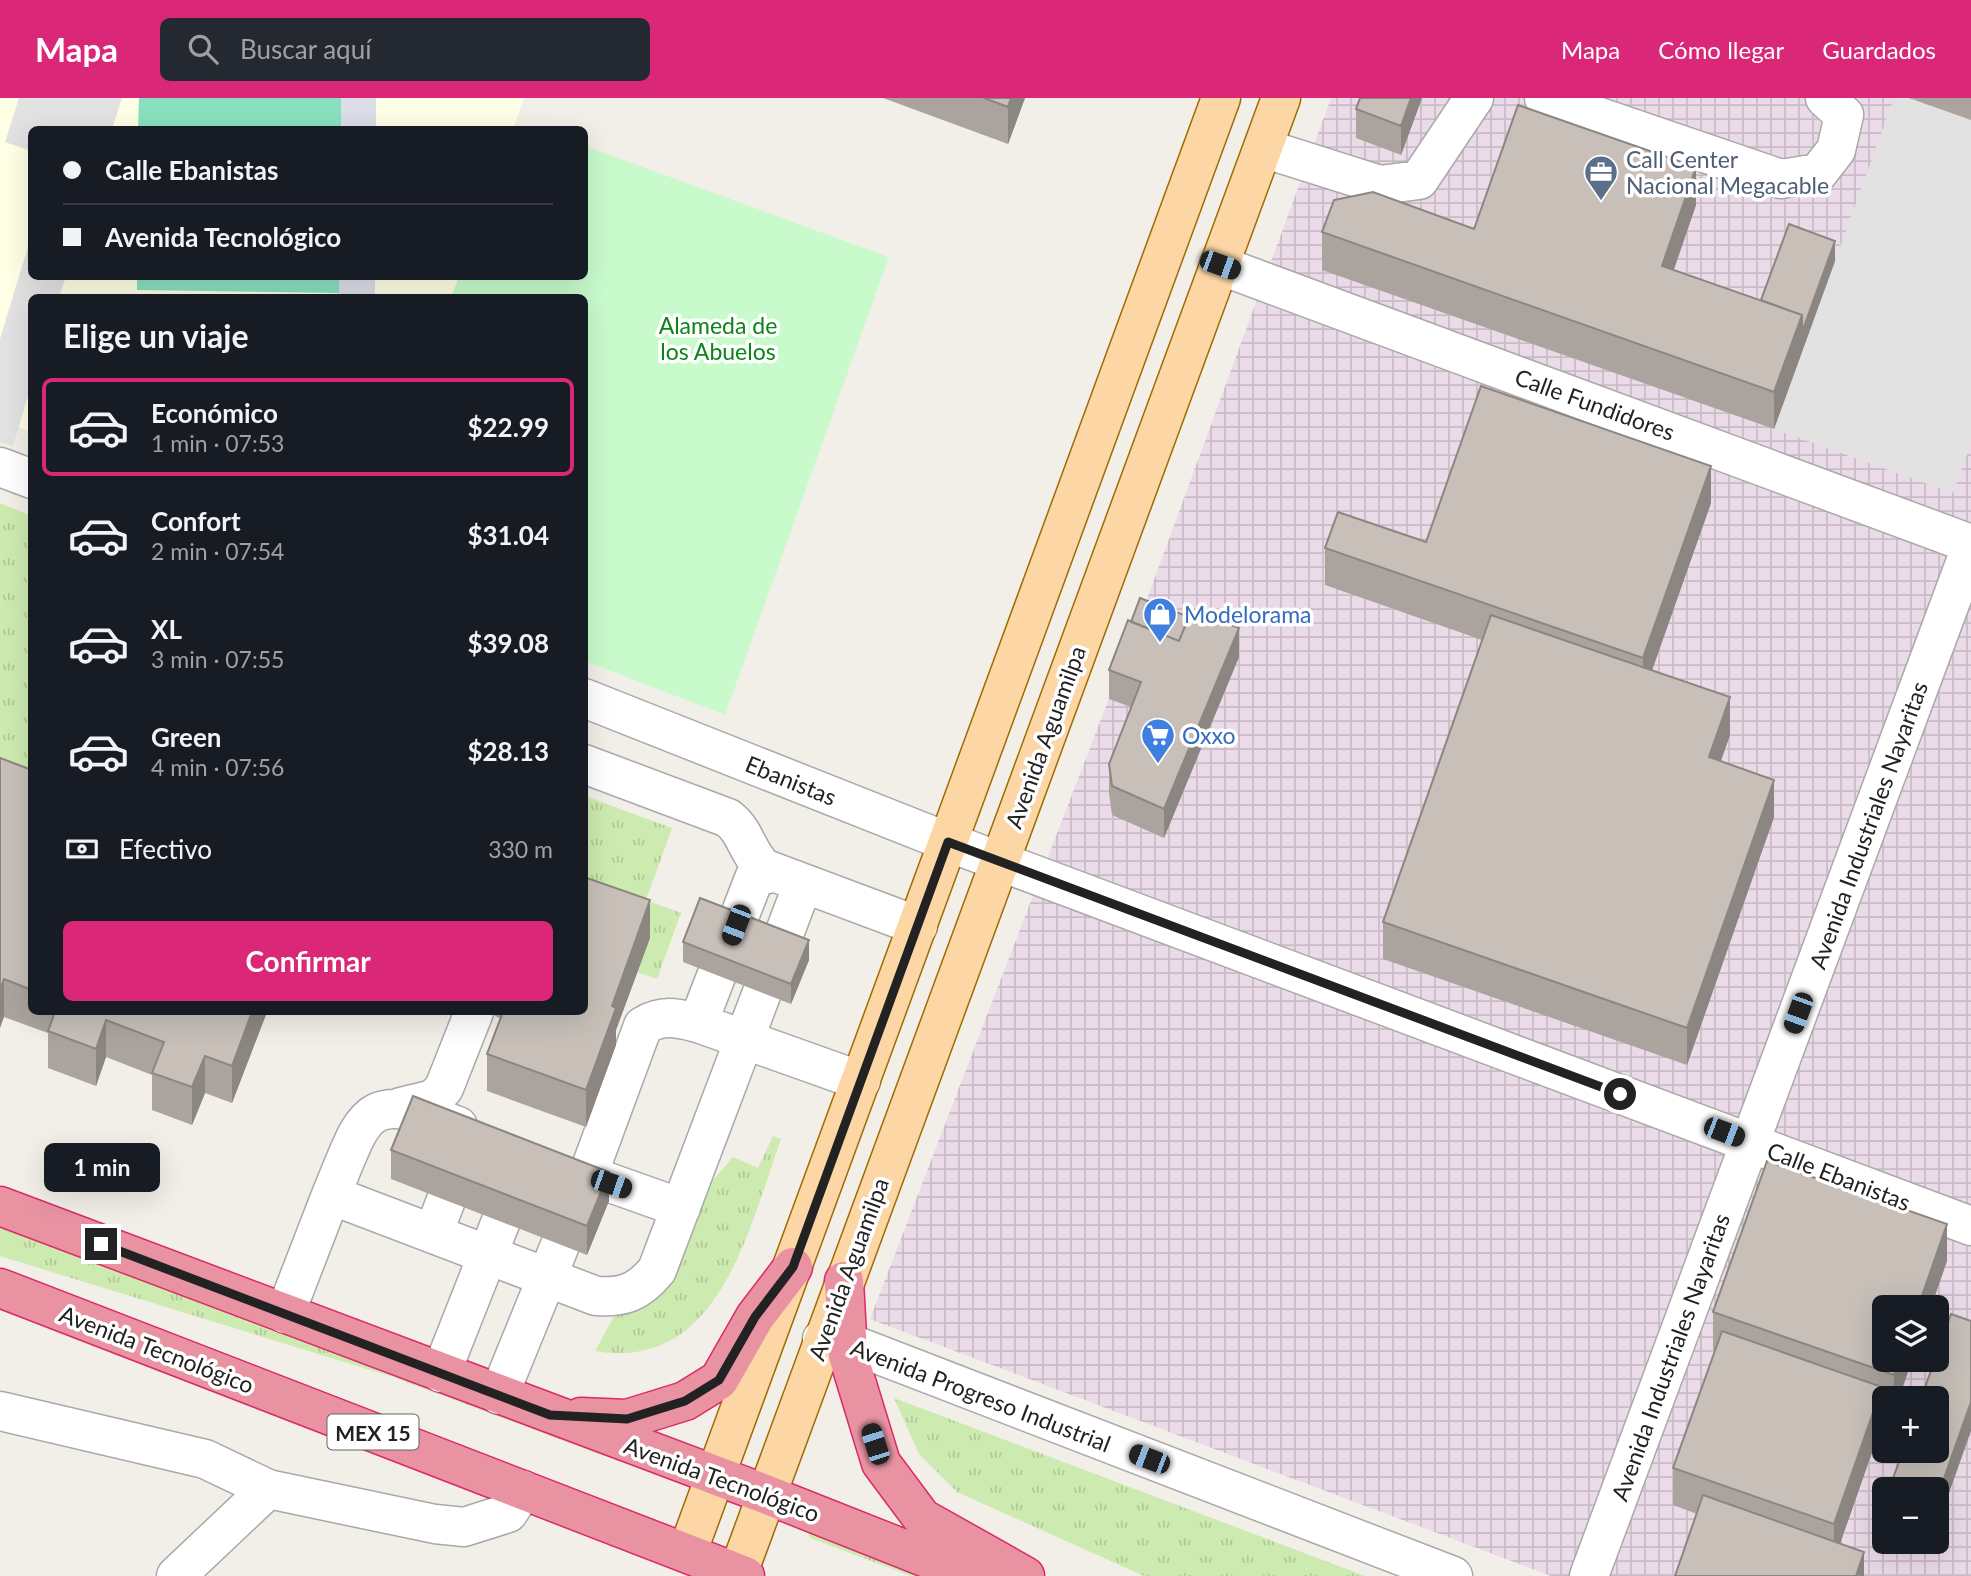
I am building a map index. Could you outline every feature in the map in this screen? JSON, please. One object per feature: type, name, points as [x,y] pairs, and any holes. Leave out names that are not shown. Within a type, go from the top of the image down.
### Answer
[{"type":"highway","name":"Avenida Tecnológico","points":[[0,1206],[765,1494],[972,1576]]},
{"type":"highway","points":[[550,1415],[627,1419],[685,1401],[719,1380],[755,1317],[793,1267]]},
{"type":"highway","points":[[844,1282],[834,1340],[881,1463],[922,1518],[1025,1576]]},
{"type":"highway","name":"Avenida Tecnológico","points":[[0,1288],[742,1575]]},
{"type":"main road","points":[[687,1553],[1221,98]]},
{"type":"main road","name":"Avenida Aguamilpa","points":[[844,1282],[1281,98]]},
{"type":"main road","points":[[1138,323],[1220,265],[1207,137]]},
{"type":"main road","name":"Avenida Aguamilpa","points":[[742,1575],[765,1494],[834,1340]]},
{"type":"street","points":[[1263,148],[1380,185],[1419,180],[1474,98]]},
{"type":"street","points":[[1544,98],[1780,179],[1818,173],[1836,149],[1844,116],[1825,98]]},
{"type":"street","name":"Calle Fundidores","points":[[1220,265],[1971,545]]},
{"type":"street","points":[[0,467],[28,478]]},
{"type":"street","name":"Avenida Industriales Nayaritas","points":[[1589,1576],[1971,545]]},
{"type":"street","name":"Ebanistas","points":[[588,700],[999,861]]},
{"type":"street","points":[[588,766],[728,818],[742,833],[748,852],[763,868],[918,926]]},
{"type":"street","name":"Calle Ebanistas","points":[[999,861],[1971,1226]]},
{"type":"street","points":[[698,1023],[755,876],[788,879]]},
{"type":"street","points":[[331,1195],[596,1296],[632,1294],[657,1270],[746,1040],[788,879]]},
{"type":"street","points":[[285,1314],[358,1130],[368,1117],[383,1109],[434,1099],[444,1088],[473,1015]]},
{"type":"street","points":[[499,1395],[588,1175],[643,1026],[657,1017],[673,1017],[698,1023],[861,1081]]},
{"type":"street","points":[[401,1107],[681,1208]]},
{"type":"street","points":[[433,1234],[501,1142]]},
{"type":"street","points":[[441,1373],[488,1255],[501,1142]]},
{"type":"street","name":"Avenida Progreso Industrial","points":[[834,1340],[1453,1576]]},
{"type":"street","points":[[0,1411],[205,1459],[268,1489],[464,1527],[508,1513],[523,1490]]},
{"type":"street","points":[[176,1576],[268,1489]]},
{"type":"shaded area","points":[[0,98],[524,98],[514,126],[28,126],[28,280],[458,280],[453,294],[28,294],[28,431],[18,427],[0,442]]},
{"type":"shaded area","points":[[19,98],[122,98],[113,126],[28,126],[28,150],[5,142]]},
{"type":"shaded area","points":[[341,98],[376,98],[376,126],[341,126]]},
{"type":"shaded area","points":[[1331,98],[1971,98],[1971,1576],[1551,1576],[870,1319],[1140,618]]},
{"type":"shaded area","points":[[1894,98],[1908,98],[1971,120],[1971,444],[1953,493],[1774,429]]},
{"type":"shaded area","points":[[28,247],[28,280],[65,280],[60,294],[28,294],[28,396],[13,446],[0,442],[0,339]]},
{"type":"shaded area","points":[[339,280],[375,280],[375,294],[339,293]]},
{"type":"green space","points":[[139,98],[341,98],[341,126],[138,126]]},
{"type":"green space","name":"Alameda de los Abuelos","points":[[588,147],[889,257],[725,715],[588,662],[588,294],[452,294],[458,280],[588,280]]},
{"type":"green space","points":[[137,280],[339,280],[339,293],[137,290]]},
{"type":"green space","points":[[0,503],[28,515],[28,772],[0,761]]},
{"type":"green space","points":[[588,797],[672,828],[646,900],[681,913],[657,979],[637,972],[588,917]]},
{"type":"green space","points":[[773,1136],[781,1139],[741,1251],[722,1287],[700,1317],[672,1340],[637,1352],[595,1351],[613,1318],[636,1308],[708,1186],[733,1157],[758,1168]]},
{"type":"green space","points":[[0,1228],[609,1448],[607,1457],[393,1377],[0,1256]]},
{"type":"green space","points":[[894,1398],[1365,1576],[1144,1576],[957,1492],[919,1454]]},
{"type":"green space","points":[[806,1528],[939,1576],[911,1576],[810,1538]]},
{"type":"building","points":[[984,98],[1011,98],[1008,107]]},
{"type":"building","points":[[1360,98],[1411,98],[1401,126],[1356,109]]},
{"type":"building","points":[[1518,105],[1696,167],[1662,266],[1802,315],[1774,392],[1322,232],[1334,200],[1373,192],[1474,229]]},
{"type":"building","points":[[1789,224],[1835,241],[1802,332],[1802,315],[1761,300]]},
{"type":"building","points":[[1481,386],[1711,466],[1643,658],[1325,548],[1338,512],[1426,542]]},
{"type":"building","points":[[1140,598],[1189,617],[1179,641],[1131,622]]},
{"type":"building","points":[[1192,609],[1239,628],[1164,809],[1112,786],[1109,764],[1141,682],[1109,670],[1128,620],[1179,641]]},
{"type":"building","points":[[1491,615],[1730,697],[1709,757],[1774,780],[1687,1028],[1383,922]]},
{"type":"building","points":[[0,758],[28,768],[28,988],[4,979],[0,991]]},
{"type":"building","points":[[588,878],[650,900],[612,1006],[616,1008],[586,1090],[487,1054],[502,1015],[588,1015]]},
{"type":"building","points":[[700,898],[809,940],[791,984],[683,942]]},
{"type":"building","points":[[54,1015],[251,1015],[232,1066],[205,1056],[192,1087],[152,1073],[164,1042],[106,1020],[96,1049],[48,1031]]},
{"type":"building","points":[[413,1096],[609,1172],[587,1226],[391,1150]]},
{"type":"building","points":[[1767,1161],[1947,1224],[1922,1295],[1872,1295],[1872,1367],[1713,1312]]},
{"type":"building","points":[[1951,1314],[1971,1321],[1971,1402],[1944,1477],[1893,1477],[1899,1463],[1949,1463],[1949,1386],[1925,1386],[1931,1372],[1949,1372]]},
{"type":"building","points":[[1722,1331],[1879,1386],[1872,1386],[1872,1416],[1834,1524],[1673,1468]]},
{"type":"building","points":[[1703,1495],[1864,1552],[1856,1576],[1675,1576]]},
{"type":"place","name":"Call Center Nacional Megacable","points":[[1601,202]]},
{"type":"place","name":"Modelorama","points":[[1160,644]]},
{"type":"place","name":"Oxxo","points":[[1158,765]]},
{"type":"route","points":[[101,1244],[550,1415],[627,1419],[685,1401],[719,1380],[755,1317],[793,1267],[948,842],[1620,1094]]}]
